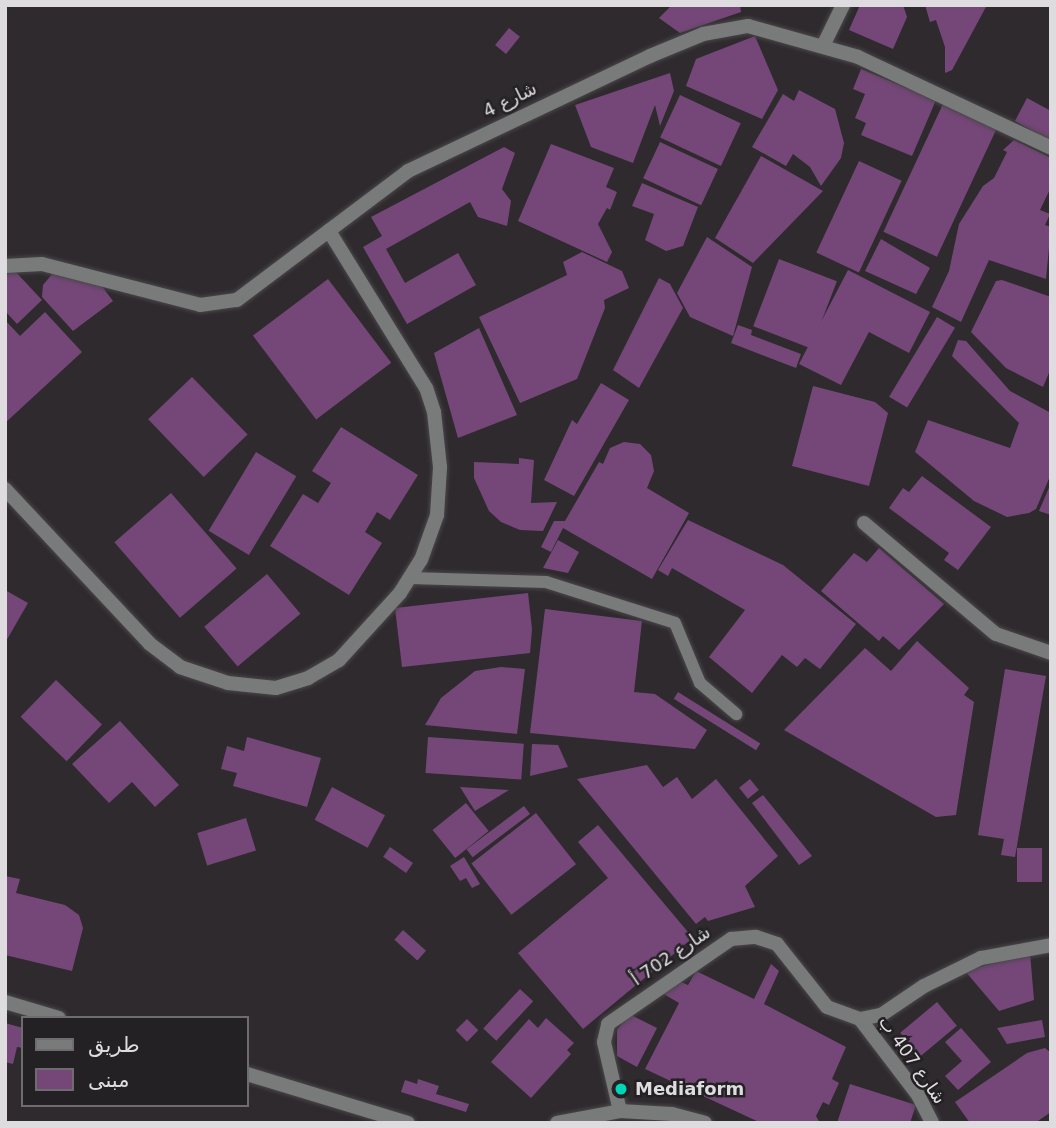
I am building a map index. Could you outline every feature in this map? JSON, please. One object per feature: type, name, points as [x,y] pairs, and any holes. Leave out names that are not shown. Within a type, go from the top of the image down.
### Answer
[{"type":"street","points":[[822,46],[843,5]]},
{"type":"street","name":"شارع 4","points":[[5,266],[42,264],[151,296],[218,305],[251,292],[408,171],[703,34],[748,26],[822,46],[896,72],[1051,148]]},
{"type":"street","points":[[5,489],[165,658],[228,683],[276,688],[323,671],[351,649],[410,578],[437,515],[440,467],[434,412],[415,367],[328,231]]},
{"type":"street","points":[[864,523],[996,635],[1051,653]]},
{"type":"street","name":"شارع 702 أ","points":[[620,1111],[604,1042],[608,1024],[715,946],[731,940],[756,937],[777,944],[827,1007],[860,1019]]},
{"type":"street","points":[[860,1019],[881,1015],[924,986],[981,958],[1051,945]]},
{"type":"street","points":[[5,1002],[52,1016]]},
{"type":"street","name":"شارع 407 ب","points":[[860,1019],[918,1095],[932,1123]]},
{"type":"street","points":[[248,1074],[408,1123]]},
{"type":"street","points":[[557,1123],[620,1111],[672,1114],[705,1123]]},
{"type":"lane","points":[[410,578],[546,582],[675,623],[700,683],[736,714]]},
{"type":"building","points":[[672,5],[740,5],[741,12],[680,33],[659,18]]},
{"type":"building","points":[[860,5],[903,5],[907,17],[893,49],[849,30]]},
{"type":"building","points":[[925,5],[987,5],[952,70],[945,73],[945,47],[936,20],[930,22]]},
{"type":"building","points":[[509,28],[520,37],[506,54],[495,45]]},
{"type":"building","points":[[755,36],[778,90],[762,119],[686,86],[696,59]]},
{"type":"building","points":[[861,69],[936,100],[912,156],[861,135],[866,123],[855,118],[865,94],[853,89]]},
{"type":"building","points":[[670,73],[674,91],[660,126],[655,105],[633,163],[591,147],[575,105]]},
{"type":"building","points":[[799,90],[835,109],[844,143],[841,158],[821,186],[810,167],[793,154],[786,166],[752,147],[783,94],[794,101]]},
{"type":"building","points":[[680,95],[741,123],[721,166],[660,138]]},
{"type":"building","points":[[1027,98],[1051,111],[1051,142],[1015,121]]},
{"type":"building","points":[[943,104],[996,129],[937,257],[883,232]]},
{"type":"building","points":[[1014,140],[1051,158],[1051,187],[1040,210],[1050,214],[1045,225],[1051,227],[1046,279],[989,260],[961,322],[932,307],[949,271],[959,224],[983,186],[994,178],[1007,152],[1003,150]]},
{"type":"building","points":[[660,142],[718,169],[701,205],[643,178]]},
{"type":"building","points":[[551,144],[614,168],[606,187],[617,192],[610,210],[607,208],[598,224],[612,252],[607,262],[518,221]]},
{"type":"building","points":[[504,147],[515,153],[502,189],[511,201],[507,226],[478,217],[470,202],[386,249],[405,283],[458,253],[476,285],[407,324],[363,247],[382,236],[371,217]]},
{"type":"building","points":[[761,156],[823,191],[753,263],[715,238]]},
{"type":"building","points":[[859,161],[902,181],[859,272],[816,253]]},
{"type":"building","points":[[642,183],[698,207],[683,246],[666,251],[645,240],[654,214],[632,206]]},
{"type":"building","points":[[707,237],[752,267],[733,336],[690,317],[677,293]]},
{"type":"building","points":[[881,239],[930,268],[916,294],[865,271]]},
{"type":"building","points":[[582,252],[622,271],[629,288],[604,300],[605,308],[577,379],[520,403],[479,317],[567,275],[563,262]]},
{"type":"building","points":[[779,259],[837,281],[811,348],[753,326]]},
{"type":"building","points":[[13,269],[42,300],[17,324],[5,311],[5,276]]},
{"type":"building","points":[[848,270],[930,312],[909,353],[869,332],[841,385],[799,364]]},
{"type":"building","points":[[53,273],[101,285],[113,301],[73,331],[42,297],[43,285]]},
{"type":"building","points":[[659,278],[670,284],[683,308],[639,388],[613,370]]},
{"type":"building","points":[[328,279],[391,363],[316,419],[253,336]]},
{"type":"building","points":[[1002,280],[1051,297],[1051,368],[1043,387],[1006,368],[971,332],[996,281]]},
{"type":"building","points":[[45,312],[82,352],[5,423],[5,320],[20,336]]},
{"type":"building","points":[[937,317],[955,328],[907,408],[889,397]]},
{"type":"building","points":[[738,325],[752,330],[751,335],[801,354],[796,368],[731,343]]},
{"type":"building","points":[[479,328],[517,415],[458,438],[434,353]]},
{"type":"building","points":[[958,340],[966,341],[1010,391],[1051,413],[1051,474],[1036,509],[1029,513],[1007,517],[974,501],[915,452],[928,420],[1010,448],[1019,423],[952,356]]},
{"type":"building","points":[[192,377],[248,435],[204,477],[148,419]]},
{"type":"building","points":[[601,383],[629,400],[574,496],[544,480],[572,420],[577,424]]},
{"type":"building","points":[[813,386],[875,402],[888,413],[869,486],[792,466]]},
{"type":"building","points":[[341,427],[418,475],[390,520],[377,512],[365,532],[382,543],[349,595],[270,546],[303,494],[318,503],[331,483],[312,471]]},
{"type":"building","points":[[624,442],[640,444],[651,455],[654,471],[647,488],[689,513],[652,579],[563,528],[551,552],[541,547],[554,521],[565,521],[599,462],[603,464],[610,448]]},
{"type":"building","points":[[256,452],[296,476],[249,555],[209,531]]},
{"type":"building","points":[[519,458],[534,460],[531,503],[557,502],[543,531],[520,530],[501,522],[489,511],[474,478],[474,462],[519,464]]},
{"type":"building","points":[[922,476],[991,527],[958,570],[944,560],[949,553],[889,508],[903,488],[909,492]]},
{"type":"building","points":[[1051,483],[1051,515],[1039,511]]},
{"type":"building","points":[[171,493],[237,568],[180,618],[114,542]]},
{"type":"building","points":[[688,520],[783,565],[856,624],[820,669],[805,658],[797,667],[782,655],[752,693],[709,657],[745,610],[672,568],[668,576],[658,570]]},
{"type":"building","points":[[558,540],[579,552],[568,573],[543,568]]},
{"type":"building","points":[[879,548],[944,604],[899,650],[883,636],[879,641],[821,591],[854,553],[867,562]]},
{"type":"building","points":[[267,574],[300,614],[238,667],[204,627]]},
{"type":"building","points":[[5,590],[28,603],[5,643]]},
{"type":"building","points":[[528,593],[532,629],[530,653],[402,667],[395,608]]},
{"type":"building","points":[[545,609],[642,621],[634,692],[655,694],[707,730],[695,749],[530,733]]},
{"type":"building","points":[[917,641],[969,688],[964,695],[974,702],[956,815],[936,817],[784,730],[865,648],[891,671]]},
{"type":"building","points":[[501,667],[525,669],[517,734],[425,725],[441,698],[475,671]]},
{"type":"building","points":[[1005,669],[1046,676],[1015,857],[1001,855],[1004,839],[978,835]]},
{"type":"building","points":[[56,680],[102,724],[67,761],[21,717]]},
{"type":"building","points":[[678,692],[760,743],[756,750],[674,699]]},
{"type":"building","points":[[120,721],[179,785],[155,807],[132,782],[109,803],[72,764]]},
{"type":"building","points":[[247,737],[321,758],[307,807],[233,786],[237,773],[221,769],[227,746],[244,751]]},
{"type":"building","points":[[428,737],[524,744],[521,780],[425,773]]},
{"type":"building","points":[[532,744],[558,745],[568,767],[530,776]]},
{"type":"building","points":[[647,765],[663,787],[677,777],[692,799],[716,779],[778,856],[745,886],[755,907],[708,921],[705,917],[696,924],[577,779]]},
{"type":"building","points":[[750,779],[759,790],[748,799],[739,788]]},
{"type":"building","points":[[332,787],[385,815],[368,848],[315,820]]},
{"type":"building","points":[[460,787],[509,790],[475,811]]},
{"type":"building","points":[[763,795],[812,856],[799,865],[752,803]]},
{"type":"building","points":[[466,803],[489,831],[455,858],[433,830]]},
{"type":"building","points":[[524,806],[530,814],[473,857],[466,849]]},
{"type":"building","points":[[536,813],[576,864],[511,915],[471,863]]},
{"type":"building","points":[[246,818],[256,851],[207,865],[197,833]]},
{"type":"building","points":[[598,825],[693,938],[583,1029],[518,953],[608,878],[578,842]]},
{"type":"building","points":[[390,847],[413,863],[406,873],[383,857]]},
{"type":"building","points":[[1017,848],[1042,848],[1042,882],[1017,882]]},
{"type":"building","points":[[464,857],[480,884],[472,888],[466,878],[460,881],[450,866]]},
{"type":"building","points":[[5,876],[20,879],[16,893],[65,905],[79,915],[83,928],[72,971],[5,955]]},
{"type":"building","points":[[403,930],[426,951],[417,960],[394,940]]},
{"type":"building","points":[[1030,953],[1034,1000],[999,1011],[965,971]]},
{"type":"building","points":[[771,964],[779,971],[764,1004],[846,1047],[832,1079],[839,1083],[829,1105],[823,1102],[816,1116],[820,1123],[761,1123],[645,1069],[679,1003],[662,993],[676,980],[688,985],[696,971],[754,999]]},
{"type":"building","points":[[520,989],[533,1001],[496,1041],[483,1028]]},
{"type":"building","points":[[937,1002],[957,1026],[920,1057],[900,1033]]},
{"type":"building","points":[[629,1014],[657,1028],[637,1067],[617,1056],[617,1030]]},
{"type":"building","points":[[546,1018],[574,1043],[567,1050],[571,1054],[531,1098],[491,1062],[529,1019],[538,1028]]},
{"type":"building","points":[[467,1019],[478,1030],[467,1042],[456,1030]]},
{"type":"building","points":[[1042,1020],[1045,1037],[1007,1044],[997,1028]]},
{"type":"building","points":[[5,1023],[21,1027],[21,1048],[17,1047],[13,1064],[5,1062]]},
{"type":"building","points":[[961,1028],[991,1062],[958,1090],[945,1076],[962,1061],[945,1042]]},
{"type":"building","points":[[1045,1048],[1051,1053],[1051,1112],[1035,1123],[970,1123],[955,1102],[1027,1053]]},
{"type":"building","points":[[418,1079],[439,1086],[436,1094],[469,1104],[466,1112],[401,1092],[405,1080],[417,1084]]},
{"type":"building","points":[[850,1084],[916,1105],[910,1123],[837,1123]]},
{"type":"place","name":"Mediaform","points":[[621,1089]]}]
